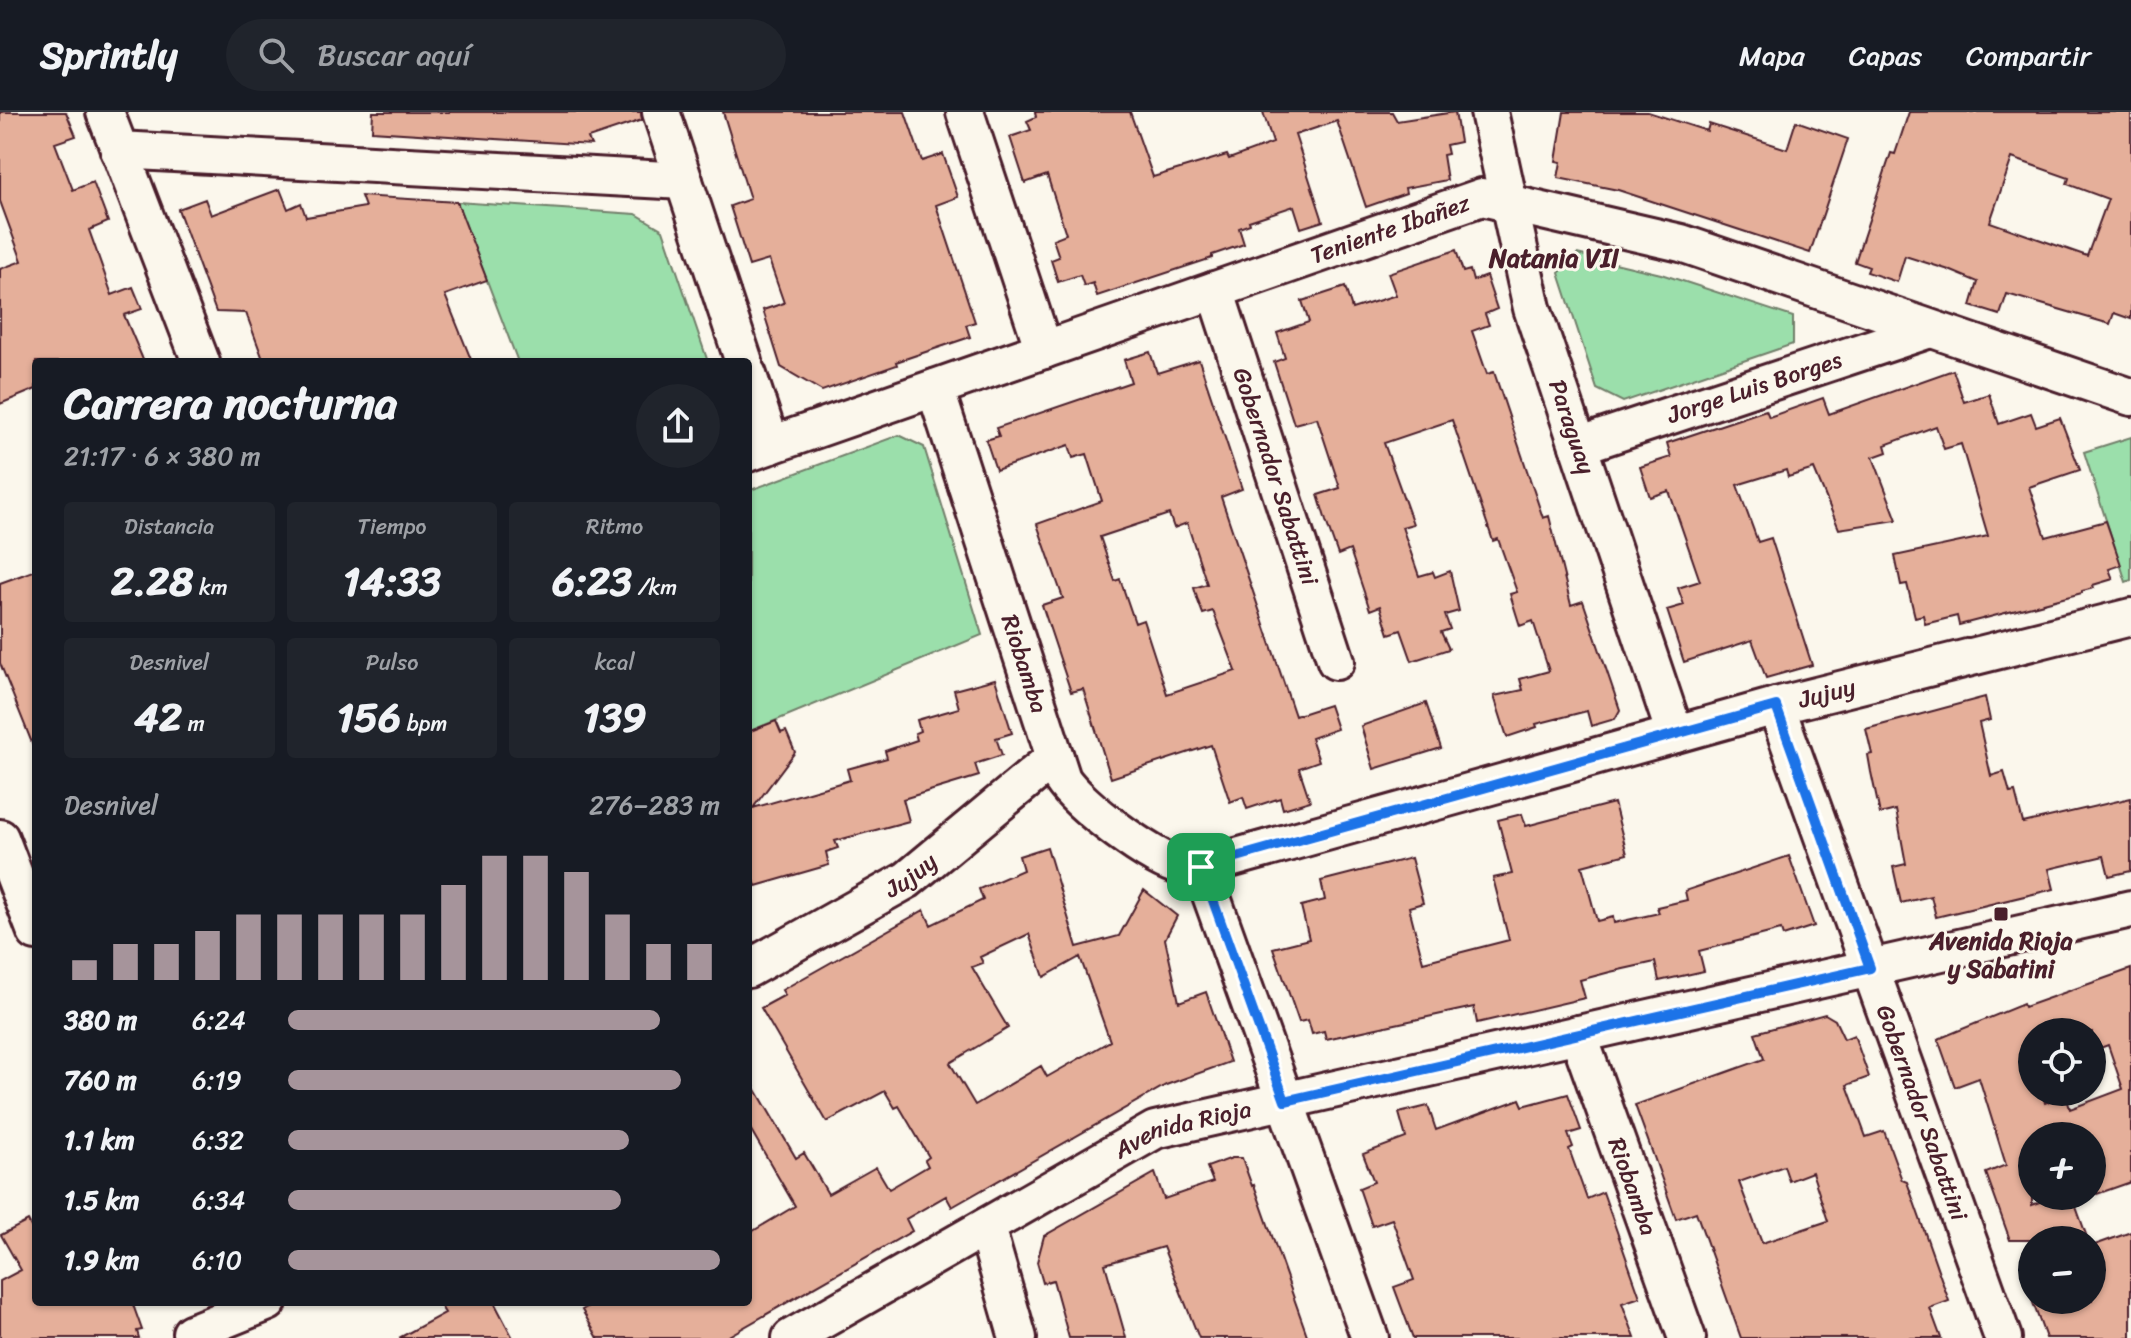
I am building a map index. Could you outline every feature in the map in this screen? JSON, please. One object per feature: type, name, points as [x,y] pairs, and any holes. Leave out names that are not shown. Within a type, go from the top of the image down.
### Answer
[{"type":"street","points":[[105,112],[199,358]]},
{"type":"street","points":[[661,112],[743,358]]},
{"type":"street","points":[[965,112],[1044,350]]},
{"type":"street","name":"Paraguay","points":[[1489,112],[1532,308],[1675,734]]},
{"type":"street","points":[[119,150],[684,181]]},
{"type":"street","name":"Teniente Ibañez","points":[[760,449],[1482,197],[1681,243],[2131,397]]},
{"type":"street","name":"Gobernador Sabattini","points":[[1215,290],[1336,661]]},
{"type":"street","name":"Jorge Luis Borges","points":[[1578,446],[1930,329]]},
{"type":"street","name":"Riobamba","points":[[935,388],[1066,785],[1106,821],[1151,851],[1175,864],[1201,867]]},
{"type":"street","points":[[752,400],[760,449]]},
{"type":"street","name":"Jujuy","points":[[1201,867],[1776,706],[2131,617]]},
{"type":"street","name":"Gobernador Sabattini","points":[[1776,706],[2003,1338]]},
{"type":"street","name":"Jujuy","points":[[752,967],[907,880],[1055,757]]},
{"type":"street","points":[[0,838],[32,922]]},
{"type":"street","points":[[1201,867],[1370,1338]]},
{"type":"street","name":"Avenida Rioja","points":[[791,1338],[1155,1130],[2131,909]]},
{"type":"street","name":"Riobamba","points":[[1578,1034],[1687,1338]]},
{"type":"street","points":[[986,1227],[1018,1338]]},
{"type":"street","points":[[187,1324],[253,1306]]},
{"type":"green space","points":[[457,202],[636,214],[663,230],[707,358],[516,358]]},
{"type":"green space","points":[[1577,254],[1661,274],[1793,317],[1793,344],[1623,402],[1597,389],[1559,273]]},
{"type":"green space","points":[[899,435],[924,447],[982,635],[752,730],[752,490]]},
{"type":"green space","points":[[2131,437],[2131,580],[2126,582],[2084,452]]},
{"type":"building","points":[[0,112],[66,112],[76,136],[55,143],[73,190],[93,182],[108,222],[89,230],[112,295],[133,287],[142,309],[124,315],[142,358],[32,358],[32,391],[0,404],[0,269],[22,261],[0,201]]},
{"type":"building","points":[[373,112],[641,112],[642,120],[588,138],[591,145],[372,131]]},
{"type":"building","points":[[723,112],[905,112],[922,161],[943,154],[958,197],[936,205],[975,322],[966,325],[970,337],[822,391],[781,367],[763,310],[784,303],[769,260],[749,266],[730,206],[750,199]]},
{"type":"building","points":[[1035,112],[1130,112],[1153,177],[1227,155],[1229,159],[1273,143],[1263,112],[1392,112],[1397,121],[1455,112],[1460,142],[1446,145],[1448,154],[1443,155],[1447,180],[1405,188],[1406,193],[1366,207],[1337,121],[1295,135],[1323,221],[1301,228],[1294,206],[1249,221],[1250,224],[1239,228],[1244,244],[1212,255],[1212,258],[1097,296],[1093,283],[1084,286],[1080,275],[1058,282],[1051,260],[1059,257],[1053,239],[1066,234],[1047,175],[1025,183],[1010,137],[1031,130],[1027,121],[1036,117]]},
{"type":"building","points":[[1564,112],[1648,112],[1707,131],[1709,124],[1787,149],[1796,121],[1848,139],[1810,253],[1618,190],[1558,178],[1561,162],[1556,161]]},
{"type":"building","points":[[1909,112],[2131,112],[2131,319],[2114,313],[2110,324],[2007,294],[2000,315],[1971,306],[1978,282],[1905,256],[1897,282],[1867,272],[1869,267],[1855,262],[1891,153],[1895,154]],"holes":[[[2012,158],[2069,178],[2067,184],[2108,199],[2087,256],[1990,222]]]},
{"type":"building","points":[[280,189],[288,209],[301,203],[306,217],[365,207],[361,196],[457,202],[487,280],[445,295],[470,358],[263,358],[246,313],[216,312],[178,209],[205,199],[211,215]]},
{"type":"building","points":[[1456,250],[1463,272],[1470,270],[1473,281],[1486,276],[1497,309],[1485,314],[1489,325],[1472,331],[1487,374],[1494,372],[1543,518],[1549,516],[1571,605],[1583,601],[1620,710],[1615,719],[1591,726],[1587,711],[1536,724],[1537,727],[1507,737],[1494,696],[1523,690],[1520,679],[1549,671],[1533,621],[1520,626],[1510,594],[1517,592],[1498,539],[1493,541],[1452,420],[1384,443],[1413,524],[1402,527],[1419,576],[1433,572],[1435,577],[1450,571],[1459,611],[1445,615],[1450,629],[1441,632],[1449,649],[1412,661],[1401,630],[1389,634],[1380,606],[1370,610],[1350,550],[1338,555],[1326,521],[1318,495],[1340,488],[1317,418],[1294,424],[1274,362],[1285,358],[1277,333],[1309,322],[1302,301],[1345,287],[1352,309],[1396,295],[1388,273]]},
{"type":"building","points":[[1150,352],[1157,373],[1199,360],[1242,489],[1221,497],[1295,716],[1329,705],[1337,729],[1311,738],[1319,761],[1299,768],[1310,801],[1283,809],[1280,798],[1247,809],[1243,797],[1230,802],[1211,745],[1111,778],[1083,689],[1071,692],[1042,605],[1063,598],[1037,524],[1102,501],[1087,454],[1073,458],[1069,445],[996,470],[986,440],[999,436],[996,428],[1131,382],[1124,360]],"holes":[[[1169,514],[1174,528],[1187,523],[1207,584],[1194,588],[1198,601],[1203,614],[1213,611],[1236,671],[1167,694],[1143,620],[1135,623],[1120,579],[1115,581],[1100,537]]]},
{"type":"building","points":[[1953,370],[1964,402],[1989,394],[1999,424],[2031,413],[2036,426],[2060,418],[2080,470],[2029,487],[2046,537],[2106,521],[2121,565],[2109,569],[2113,579],[2093,585],[2094,588],[2082,593],[1959,625],[1957,616],[1925,624],[1923,615],[1915,617],[1907,584],[1901,585],[1895,556],[1988,536],[1961,444],[1944,449],[1936,426],[1885,445],[1887,452],[1873,457],[1897,520],[1839,529],[1814,469],[1788,477],[1786,470],[1737,485],[1758,542],[1771,538],[1812,665],[1766,678],[1752,640],[1684,662],[1667,610],[1684,605],[1678,588],[1700,581],[1669,491],[1650,497],[1640,467],[1671,457],[1667,443],[1766,410],[1769,417],[1823,398],[1829,414]]},
{"type":"building","points":[[32,571],[32,743],[0,663],[0,583]]},
{"type":"building","points":[[995,679],[1012,733],[996,738],[1002,755],[975,764],[979,776],[903,799],[909,821],[835,841],[838,848],[826,852],[829,865],[756,886],[752,874],[752,730],[776,721],[781,733],[786,731],[795,752],[753,808],[850,780],[847,769],[887,758],[885,751],[917,740],[915,733],[920,731],[917,720],[959,708],[954,690]]},
{"type":"building","points":[[1985,697],[1990,720],[1979,723],[1991,776],[2004,772],[2010,793],[2015,792],[2023,823],[2131,798],[2131,871],[2109,876],[2104,856],[2049,869],[2054,889],[1936,917],[1931,896],[1901,903],[1893,867],[1906,864],[1896,810],[1880,814],[1866,729]]},
{"type":"building","points":[[1426,703],[1441,748],[1374,769],[1361,726]]},
{"type":"building","points":[[1614,803],[1627,854],[1582,866],[1597,921],[1613,917],[1614,923],[1659,913],[1657,907],[1687,900],[1685,891],[1789,856],[1814,926],[1783,936],[1781,930],[1699,951],[1704,971],[1659,981],[1655,962],[1580,980],[1585,998],[1477,1023],[1474,1007],[1326,1039],[1324,1031],[1312,1034],[1308,1020],[1299,1022],[1273,948],[1309,939],[1301,906],[1325,900],[1321,881],[1411,858],[1423,903],[1409,907],[1423,962],[1509,940],[1493,878],[1512,874],[1498,820],[1522,814],[1526,826]]},
{"type":"building","points":[[1047,847],[1077,947],[1119,936],[1144,890],[1177,916],[1165,939],[1179,1002],[1206,992],[1230,1062],[1166,1085],[952,1207],[946,1196],[906,1219],[912,1231],[725,1338],[598,1338],[582,1310],[589,1306],[752,1306],[752,1232],[795,1206],[752,1132],[752,1083],[796,1158],[804,1153],[828,1194],[876,1167],[889,1189],[928,1166],[925,1160],[929,1157],[899,1106],[895,1108],[885,1091],[827,1122],[761,1008],[785,995],[782,990],[924,910],[931,925],[983,900],[979,889],[1023,870],[1019,856]],"holes":[[[1029,934],[1044,977],[1080,957],[1110,1041],[1047,1077],[1041,1066],[975,1105],[950,1063],[1008,1028],[972,967],[983,963],[980,957]]]},
{"type":"building","points":[[2131,969],[2131,1182],[2106,1191],[2106,1122],[2018,1122],[2018,1210],[2077,1210],[2083,1226],[2018,1226],[2018,1240],[2010,1240],[1986,1173],[2006,1165],[1979,1078],[1955,1087],[1938,1039],[2023,1004],[2024,1007]]},
{"type":"building","points":[[1825,1014],[1835,1020],[1844,1039],[1854,1035],[1869,1077],[1847,1085],[1866,1137],[1884,1131],[1902,1180],[1907,1182],[1949,1301],[1930,1308],[1941,1338],[1741,1338],[1696,1212],[1676,1219],[1635,1105],[1764,1059],[1755,1033]],"holes":[[[1784,1166],[1789,1181],[1812,1172],[1828,1221],[1762,1243],[1739,1182]]]},
{"type":"building","points":[[1568,1094],[1581,1130],[1568,1134],[1573,1147],[1569,1149],[1587,1199],[1603,1192],[1640,1297],[1622,1303],[1635,1338],[1413,1338],[1394,1287],[1414,1280],[1392,1219],[1372,1226],[1359,1188],[1374,1182],[1363,1154],[1406,1138],[1399,1113],[1428,1106],[1436,1130],[1520,1099],[1523,1106]]},
{"type":"building","points":[[1232,1158],[1242,1158],[1254,1185],[1308,1338],[1199,1338],[1163,1247],[1105,1264],[1126,1338],[1069,1338],[1053,1280],[1043,1283],[1037,1262],[1044,1236],[1155,1173],[1164,1199],[1213,1182],[1207,1167]]},
{"type":"building","points":[[28,1221],[32,1228],[32,1306],[133,1306],[142,1330],[137,1331],[139,1338],[0,1338],[0,1281],[21,1270],[1,1235]]},
{"type":"building","points":[[2131,1232],[2131,1338],[2046,1338],[2037,1314],[2106,1314],[2106,1241]]},
{"type":"building","points":[[441,1306],[496,1306],[513,1338],[399,1338],[445,1313]]},
{"type":"place","name":"Avenida Rioja y Sabatini","points":[[2001,914]]},
{"type":"district","name":"Natania VII","points":[[1554,258]]},
{"type":"route","points":[[1776,706],[1870,968],[1285,1101],[1201,867],[1776,706]]}]
